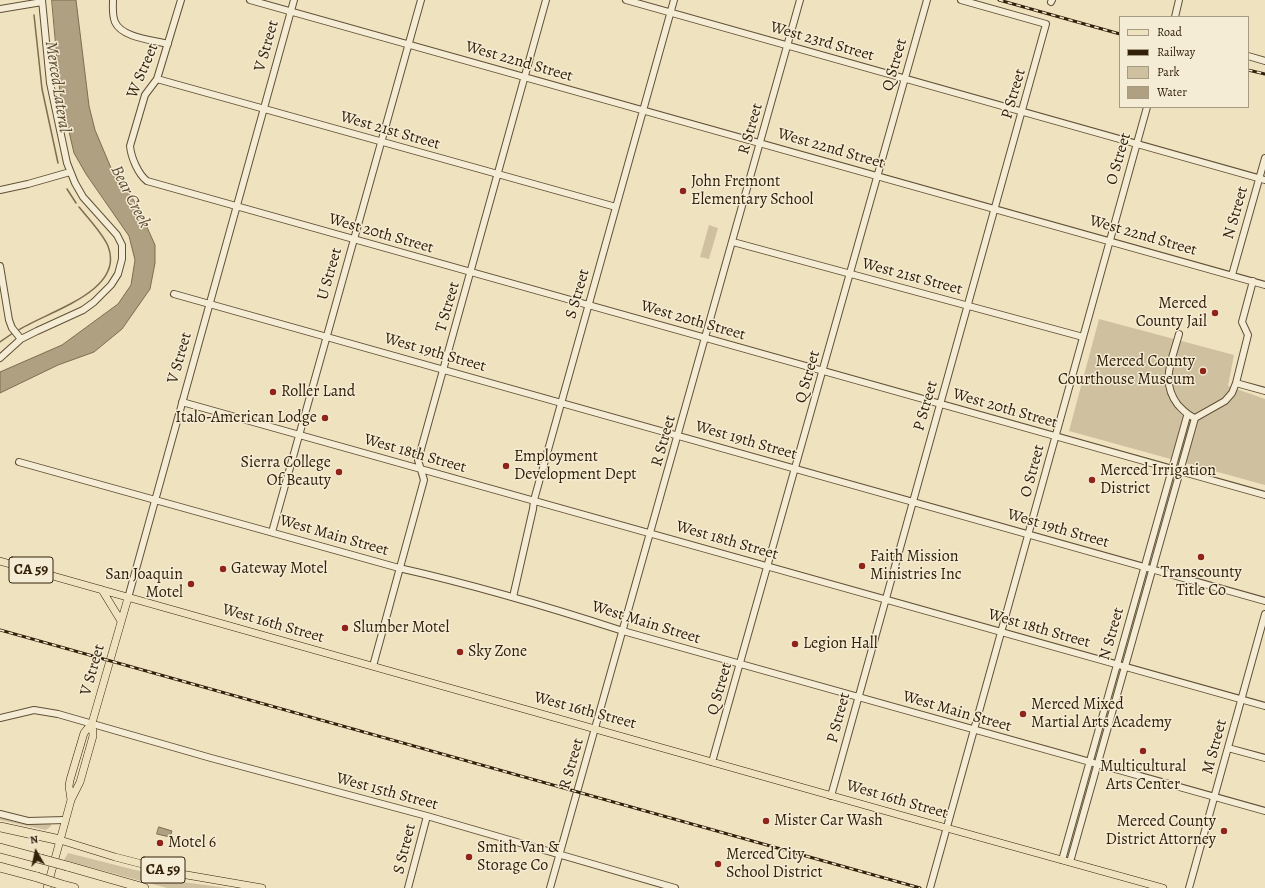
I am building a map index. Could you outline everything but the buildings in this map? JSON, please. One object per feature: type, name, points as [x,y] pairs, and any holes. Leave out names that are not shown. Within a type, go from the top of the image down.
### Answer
[{"type":"highway","points":[[0,828],[63,841]]},
{"type":"highway","points":[[0,848],[144,888]]},
{"type":"highway","points":[[0,867],[74,888]]},
{"type":"main road","name":"West 16th Street","points":[[0,561],[831,796],[1163,888]]},
{"type":"main road","points":[[102,590],[121,622]]},
{"type":"main road","name":"V Street","points":[[47,888],[63,841],[65,820],[71,800],[69,786],[70,780],[84,733],[92,723],[128,598]]},
{"type":"main road","name":"CA 59","points":[[63,841],[115,857],[181,874],[262,888]]},
{"type":"street","points":[[113,0],[115,21],[119,28],[127,33],[168,44]]},
{"type":"street","name":"W Street","points":[[130,153],[130,146],[146,95],[157,79],[181,0]]},
{"type":"street","name":"West 22nd Street","points":[[250,0],[1265,285]]},
{"type":"street","name":"V Street","points":[[128,598],[294,0]]},
{"type":"street","name":"U Street","points":[[272,532],[421,0]]},
{"type":"street","name":"T Street","points":[[372,666],[424,480],[418,460],[546,0]]},
{"type":"street","name":"West 23rd Street","points":[[626,0],[1262,180]]},
{"type":"street","name":"S Street","points":[[513,597],[534,509],[534,500],[674,0]]},
{"type":"street","name":"R Street","points":[[550,888],[679,436],[800,0]]},
{"type":"street","name":"Q Street","points":[[712,762],[741,664],[927,0]]},
{"type":"street","name":"P Street","points":[[831,796],[967,306],[996,209],[1046,24],[961,0]]},
{"type":"street","points":[[1175,16],[1179,0]]},
{"type":"street","points":[[0,9],[42,1],[50,85],[70,172],[83,197],[118,235],[122,245],[121,265],[111,285],[94,302],[83,310],[21,340],[0,358]]},
{"type":"street","points":[[1249,56],[1265,61]]},
{"type":"street","name":"West 21st Street","points":[[157,79],[616,207]]},
{"type":"street","name":"O Street","points":[[930,888],[1147,108]]},
{"type":"street","name":"West 20th Street","points":[[130,153],[142,177],[147,181],[1265,496]]},
{"type":"street","name":"N Street","points":[[1232,275],[1262,180],[1265,158]]},
{"type":"street","points":[[0,190],[70,172]]},
{"type":"street","name":"West 21st Street","points":[[733,242],[1083,337]]},
{"type":"street","points":[[0,266],[8,315],[12,328],[21,340]]},
{"type":"street","points":[[1179,334],[1167,381],[1173,398],[1187,416],[1195,418],[1225,401],[1232,392],[1236,383],[1248,335],[1242,322],[1253,282]]},
{"type":"street","name":"West 19th Street","points":[[174,294],[1265,600]]},
{"type":"street","points":[[1236,383],[1265,391]]},
{"type":"street","name":"West 18th Street","points":[[182,402],[1265,706]]},
{"type":"street","name":"N Street","points":[[1062,860],[1187,416]]},
{"type":"street","name":"N Street","points":[[1070,862],[1195,418]]},
{"type":"street","name":"West Main Street","points":[[19,462],[399,568],[513,597],[623,631],[1265,811]]},
{"type":"street","name":"M Street","points":[[1189,888],[1265,614]]},
{"type":"street","name":"West 15th Street","points":[[0,718],[34,710],[58,714],[218,760],[427,816],[675,888]]},
{"type":"street","points":[[1228,748],[1265,758]]},
{"type":"street","points":[[0,814],[28,821],[65,820]]},
{"type":"street","name":"S Street","points":[[408,888],[427,816]]},
{"type":"green space","points":[[709,225],[718,228],[709,259],[700,257]]},
{"type":"green space","points":[[1099,319],[1234,355],[1228,386],[1265,399],[1265,485],[1069,431]]},
{"type":"green space","points":[[0,818],[25,824],[51,824],[51,826],[46,830],[0,820]]},
{"type":"green space","points":[[68,853],[183,882],[227,888],[167,888],[64,860]]},
{"type":"water","name":"Bear Creek","points":[[52,0],[76,0],[89,106],[95,130],[111,168],[137,205],[155,245],[155,263],[150,289],[122,329],[94,352],[58,365],[0,393],[0,372],[62,345],[118,304],[131,285],[135,260],[129,236],[86,174],[74,153],[60,93]]},
{"type":"water","points":[[159,827],[172,831],[170,837],[157,834]]},
{"type":"waterway","name":"Merced Lateral","points":[[34,15],[42,89],[58,163]]},
{"type":"waterway","name":"Merced Lateral","points":[[67,189],[76,203]]},
{"type":"waterway","name":"Merced Lateral","points":[[17,331],[80,299],[94,288],[105,276],[110,262],[108,246],[99,231],[79,207]]},
{"type":"waterway","name":"Merced Lateral","points":[[0,342],[13,333]]},
{"type":"railway","points":[[999,0],[1119,34]]},
{"type":"railway","points":[[1249,70],[1265,74]]},
{"type":"railway","points":[[0,630],[920,888]]},
{"type":"place","name":"John Fremont Elementary School","points":[[683,191]]},
{"type":"place","name":"Merced County Jail","points":[[1215,313]]},
{"type":"place","name":"Merced County Courthouse Museum","points":[[1203,371]]},
{"type":"place","name":"Roller Land","points":[[273,392]]},
{"type":"place","name":"Italo-American Lodge","points":[[325,418]]},
{"type":"place","name":"Employment Development Dept","points":[[506,466]]},
{"type":"place","name":"Sierra College Of Beauty","points":[[339,472]]},
{"type":"place","name":"Merced Irrigation District","points":[[1092,480]]},
{"type":"place","name":"Transcounty Title Co","points":[[1201,557]]},
{"type":"place","name":"Faith Mission Ministries Inc","points":[[862,566]]},
{"type":"place","name":"Gateway Motel","points":[[223,569]]},
{"type":"place","name":"San Joaquin Motel","points":[[191,584]]},
{"type":"place","name":"Slumber Motel","points":[[345,628]]},
{"type":"place","name":"Legion Hall","points":[[795,644]]},
{"type":"place","name":"Sky Zone","points":[[460,652]]},
{"type":"place","name":"Merced Mixed Martial Arts Academy","points":[[1023,714]]},
{"type":"place","name":"Multicultural Arts Center","points":[[1143,751]]},
{"type":"place","name":"Mister Car Wash","points":[[766,821]]},
{"type":"place","name":"Merced County District Attorney","points":[[1224,831]]},
{"type":"place","name":"Motel 6","points":[[160,843]]},
{"type":"place","name":"Smith Van & Storage Co","points":[[469,857]]},
{"type":"place","name":"Merced City School District","points":[[718,864]]}]
